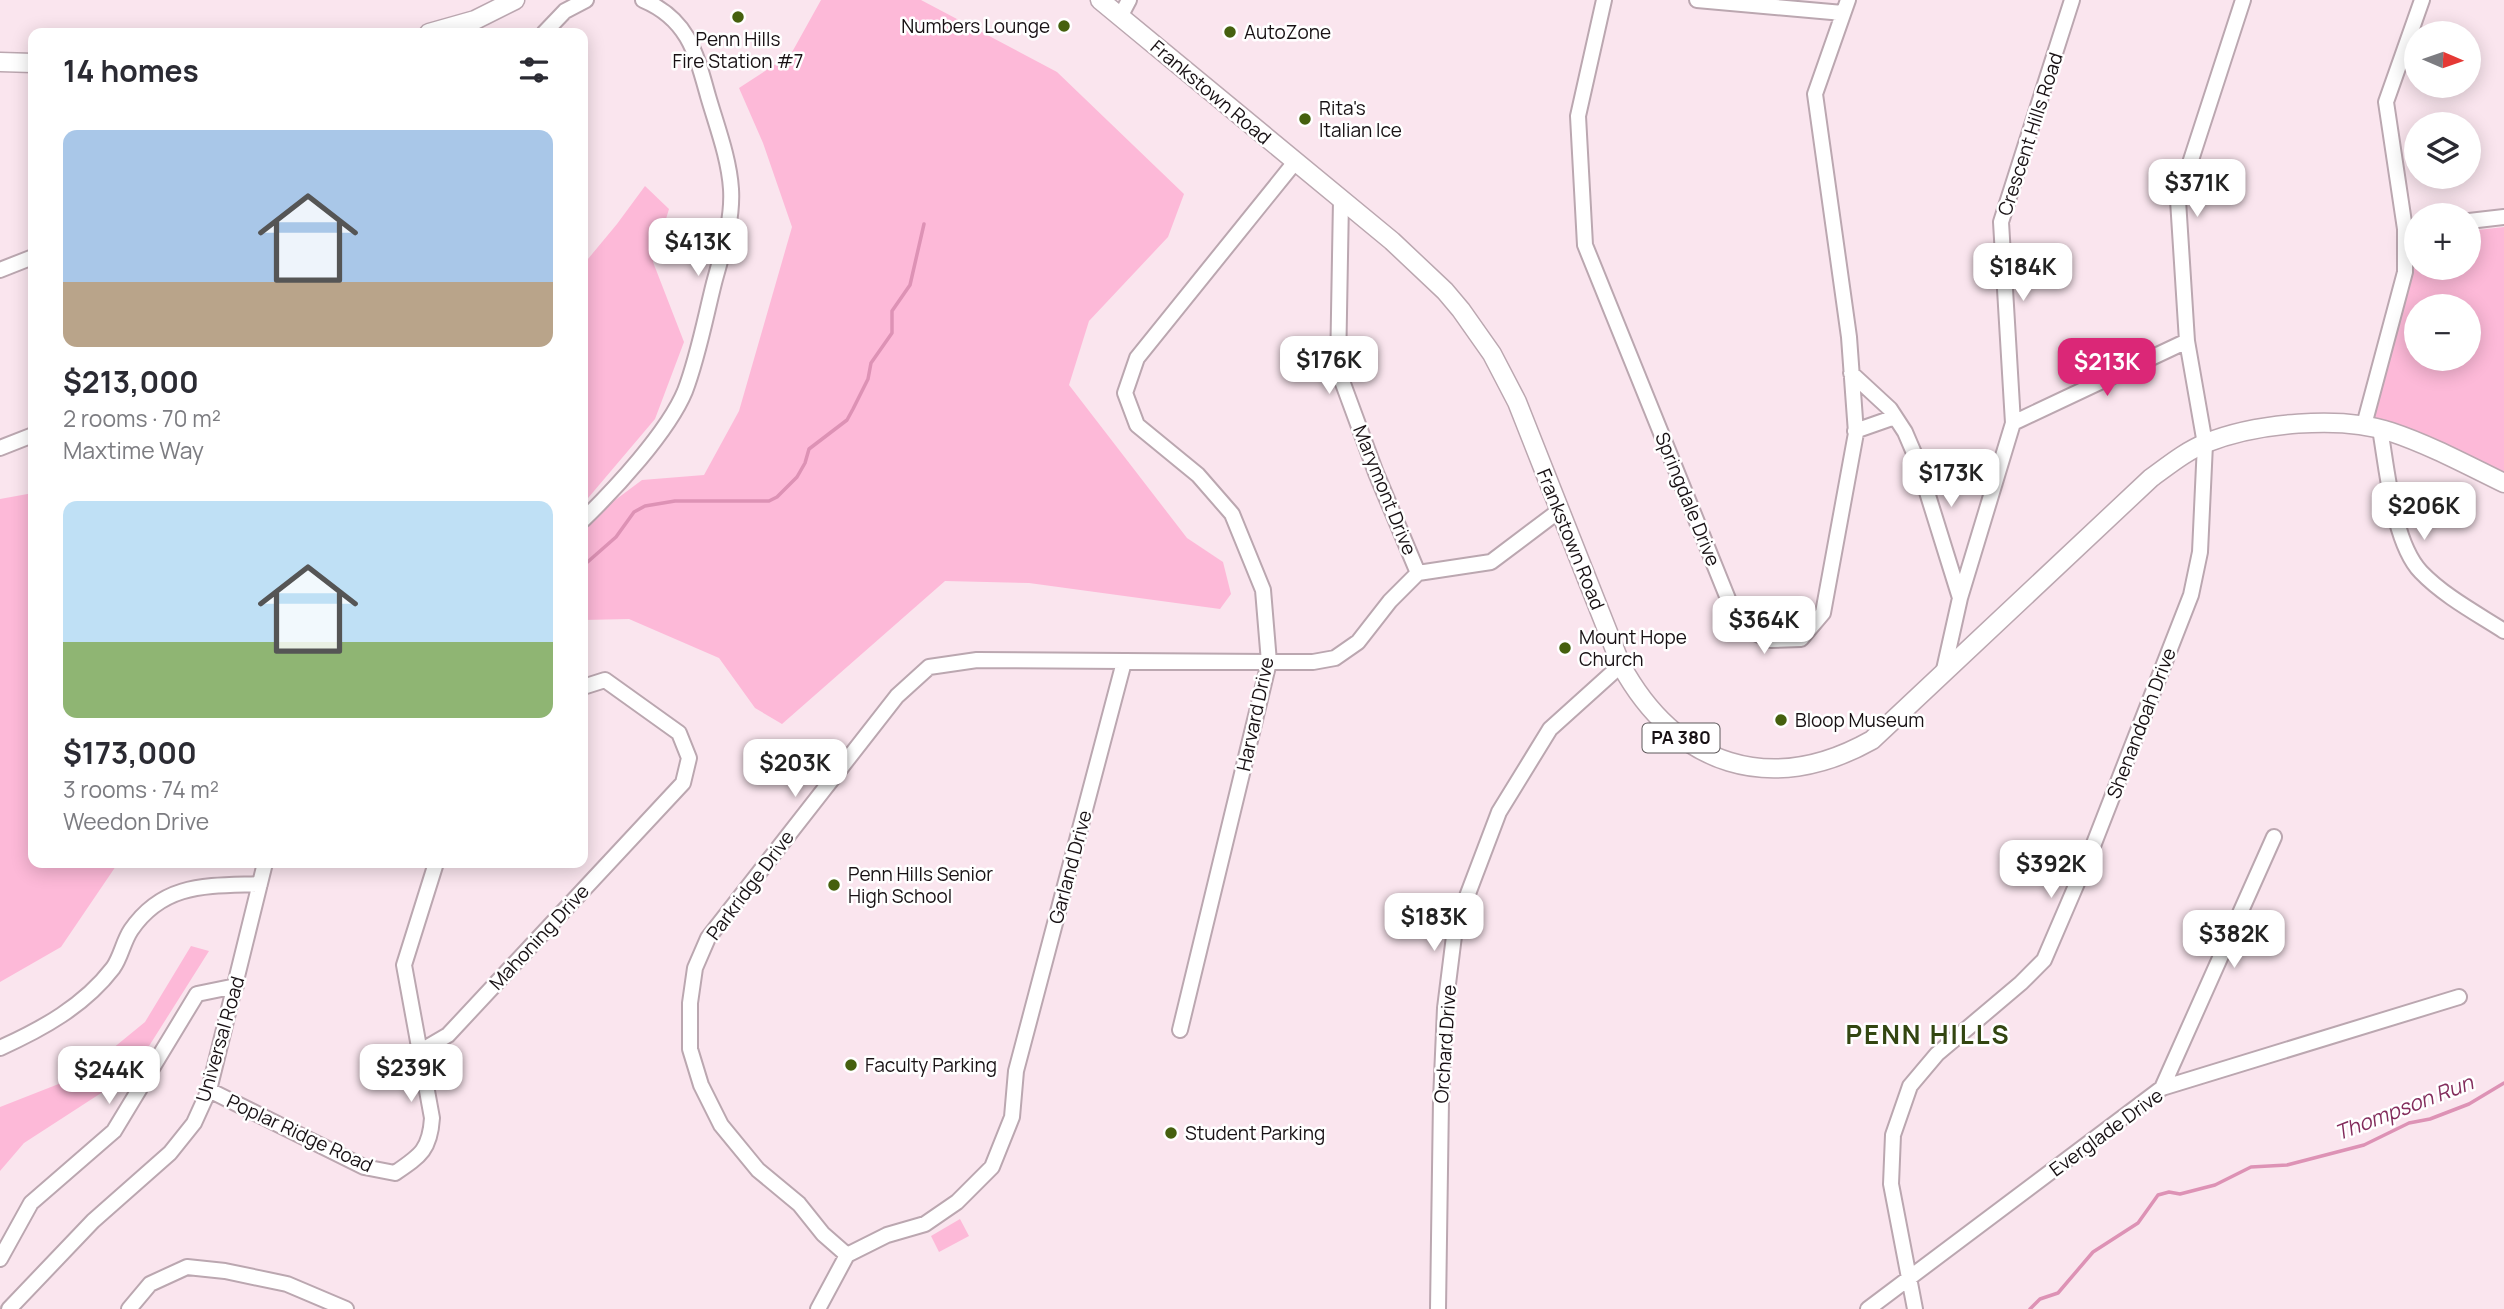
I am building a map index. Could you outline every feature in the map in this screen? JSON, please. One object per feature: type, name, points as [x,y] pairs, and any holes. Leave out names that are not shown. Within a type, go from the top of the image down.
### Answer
[{"type":"main road","points":[[450,28],[492,0]]},
{"type":"main road","points":[[453,28],[516,0]]},
{"type":"main road","name":"Frankstown Road","points":[[1100,0],[1421,267],[1446,291],[1492,354],[1517,402],[1621,665],[1644,703],[1669,729],[1702,751],[1730,762],[1773,768],[1813,765],[1857,749],[1888,728],[2151,478],[2178,458],[2205,444],[2287,425],[2319,422],[2372,427],[2413,440],[2504,483]]},
{"type":"main road","points":[[0,62],[28,63]]},
{"type":"street","points":[[549,28],[565,11],[586,0]]},
{"type":"street","points":[[588,515],[660,434],[684,392],[699,344],[731,212],[728,167],[695,52],[680,25],[643,0]]},
{"type":"street","points":[[1120,17],[1129,0]]},
{"type":"street","name":"Springdale Drive","points":[[1604,0],[1578,116],[1585,245],[1740,625],[1771,640],[1801,639],[1823,613],[1856,431],[1849,338],[1815,94],[1846,7]]},
{"type":"street","points":[[1697,0],[1846,7]]},
{"type":"street","name":"Crescent Hills Road","points":[[1943,676],[1960,598],[2013,423],[2001,222],[2072,0]]},
{"type":"street","name":"Shenandoah Drive","points":[[1915,1309],[1891,1184],[1893,1135],[1909,1086],[1937,1054],[2044,960],[2093,846],[2191,595],[2200,552],[2205,444],[2187,341],[2178,200],[2243,0]]},
{"type":"street","points":[[2406,203],[2386,102],[2422,0]]},
{"type":"street","name":"Harvard Drive","points":[[1180,1030],[1269,662],[1264,590],[1232,514],[1198,475],[1137,425],[1125,393],[1137,358],[1295,162]]},
{"type":"street","name":"Marymont Drive","points":[[1341,200],[1338,370],[1376,473],[1418,573]]},
{"type":"street","points":[[2481,220],[2504,217]]},
{"type":"street","points":[[0,270],[28,259]]},
{"type":"street","points":[[2404,277],[2372,427],[2394,510],[2420,571],[2504,632]]},
{"type":"street","points":[[2013,423],[2187,341]]},
{"type":"street","points":[[1851,373],[1889,409],[1905,432],[1917,460],[1960,598]]},
{"type":"street","points":[[1856,431],[1895,417]]},
{"type":"street","points":[[0,448],[28,437]]},
{"type":"street","points":[[1418,573],[1491,562],[1560,510]]},
{"type":"street","name":"Parkridge Drive","points":[[847,1255],[823,1234],[799,1204],[758,1170],[721,1125],[701,1085],[690,1049],[690,1003],[695,968],[708,938],[897,696],[929,667],[977,660],[1313,662],[1335,658],[1358,642],[1390,601],[1418,573]]},
{"type":"street","name":"Garland Drive","points":[[847,1255],[887,1235],[925,1224],[957,1202],[992,1167],[1012,1117],[1016,1071],[1125,662]]},
{"type":"street","name":"Orchard Drive","points":[[1438,1309],[1441,1087],[1445,1008],[1455,928],[1499,812],[1550,729],[1621,665]]},
{"type":"street","name":"Mahoning Drive","points":[[419,1052],[448,1035],[683,783],[690,758],[679,733],[604,680],[588,685]]},
{"type":"street","points":[[2162,1088],[2274,837]]},
{"type":"street","name":"Universal Road","points":[[9,1309],[93,1221],[170,1153],[194,1123],[209,1090],[264,868]]},
{"type":"street","name":"Poplar Ridge Road","points":[[209,1090],[364,1167],[395,1173],[419,1157],[431,1136],[432,1118],[404,965],[434,868]]},
{"type":"street","points":[[0,1048],[76,1006],[113,968],[129,933],[144,912],[169,895],[193,887],[260,884]]},
{"type":"street","points":[[0,1259],[31,1203],[114,1131],[197,994],[236,986]]},
{"type":"street","name":"Everglade Drive","points":[[1868,1309],[2162,1088],[2459,997]]},
{"type":"street","points":[[818,1309],[847,1255]]},
{"type":"street","points":[[129,1309],[149,1284],[187,1267],[225,1271],[286,1284],[346,1309]]},
{"type":"shaded area","points":[[821,0],[921,0],[1057,72],[1184,194],[1168,237],[1089,321],[1069,385],[1187,538],[1223,562],[1231,594],[1220,609],[1029,583],[945,581],[782,724],[755,708],[719,658],[629,619],[588,620],[588,520],[642,480],[704,475],[739,411],[792,227],[763,143],[739,88],[791,54]]},
{"type":"shaded area","points":[[645,186],[669,209],[653,262],[684,342],[655,419],[588,498],[588,259]]},
{"type":"shaded area","points":[[2504,227],[2504,483],[2364,425],[2404,244],[2404,280],[2481,280],[2481,230]]},
{"type":"shaded area","points":[[28,494],[28,868],[115,868],[61,947],[0,982],[0,499]]},
{"type":"shaded area","points":[[191,946],[209,951],[132,1073],[24,1143],[0,1171],[0,1107],[79,1076],[145,1022]]},
{"type":"shaded area","points":[[960,1219],[969,1236],[939,1252],[931,1236]]},
{"type":"waterway","points":[[588,562],[616,537],[634,512],[645,506],[675,501],[769,501],[777,497],[797,477],[809,449],[847,420],[868,379],[871,363],[892,333],[892,311],[910,285],[924,224]]},
{"type":"waterway","name":"Thompson Run","points":[[2030,1309],[2040,1299],[2058,1293],[2093,1252],[2138,1223],[2158,1195],[2169,1192],[2180,1194],[2215,1185],[2251,1167],[2287,1165],[2364,1145],[2409,1123],[2430,1119],[2469,1104],[2504,1083]]},
{"type":"place","name":"Penn Hills Fire Station #7","points":[[738,17]]},
{"type":"place","name":"Numbers Lounge","points":[[1064,26]]},
{"type":"place","name":"AutoZone","points":[[1230,32]]},
{"type":"place","name":"Rita's Italian Ice","points":[[1305,119]]},
{"type":"place","name":"Mount Hope Church","points":[[1565,648]]},
{"type":"place","name":"Bloop Museum","points":[[1781,720]]},
{"type":"place","name":"Penn Hills Senior High School","points":[[834,885]]},
{"type":"place","name":"Faculty Parking","points":[[851,1065]]},
{"type":"place","name":"Student Parking","points":[[1171,1133]]},
{"type":"district","name":"PENN HILLS","points":[[1928,1035]]}]
